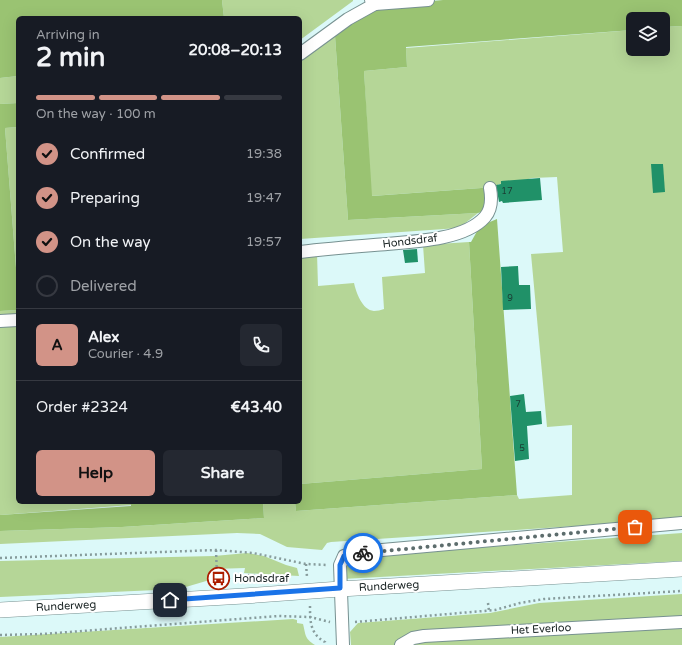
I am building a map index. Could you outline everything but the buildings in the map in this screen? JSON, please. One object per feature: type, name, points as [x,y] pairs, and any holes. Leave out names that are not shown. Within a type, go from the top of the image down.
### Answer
[{"type":"street","points":[[302,53],[373,2],[428,0]]},
{"type":"street","name":"Hondsdraf","points":[[302,252],[434,239],[459,232],[479,223],[486,216],[491,208],[492,198],[490,188]]},
{"type":"street","points":[[0,321],[16,320]]},
{"type":"street","points":[[343,645],[340,565],[344,556],[371,551],[682,523]]},
{"type":"street","name":"Runderweg","points":[[0,610],[244,596],[340,588],[682,570]]},
{"type":"street","name":"Het Everloo","points":[[401,645],[413,638],[424,636],[682,622]]},
{"type":"path","points":[[0,558],[216,550],[254,553],[306,564],[340,565]]},
{"type":"path","points":[[216,550],[217,576]]},
{"type":"path","points":[[488,603],[489,611]]},
{"type":"green space","points":[[0,0],[222,0],[224,16],[16,16],[16,76],[0,78]]},
{"type":"green space","points":[[222,0],[353,0],[302,39],[302,16],[224,16]]},
{"type":"green space","points":[[443,0],[682,0],[682,26],[670,27],[670,12],[626,12],[626,31],[406,47],[407,67],[364,71],[372,196],[495,187],[496,208],[478,213],[348,220],[335,36],[378,6]]},
{"type":"green space","points":[[682,26],[682,519],[331,542],[327,543],[322,550],[287,547],[260,534],[237,533],[0,544],[0,531],[122,527],[264,518],[263,504],[295,504],[296,511],[517,495],[519,499],[572,495],[572,425],[547,427],[531,254],[563,252],[557,177],[532,178],[513,183],[499,184],[495,187],[371,196],[364,71],[407,67],[406,48],[626,31],[626,56],[670,56],[670,27]]},
{"type":"green space","points":[[335,36],[348,220],[478,213],[459,228],[302,239],[302,60]]},
{"type":"green space","points":[[16,76],[16,103],[0,104],[0,78]]},
{"type":"green space","points":[[16,103],[16,127],[5,128],[16,268],[16,310],[0,311],[0,104]]},
{"type":"green space","points":[[16,127],[16,268],[5,128]]},
{"type":"green space","points":[[497,219],[517,495],[296,511],[295,504],[302,504],[302,484],[482,469],[469,242],[471,242],[480,226]]},
{"type":"green space","points":[[469,242],[482,469],[302,484],[302,254],[317,253],[318,286],[354,283],[358,296],[363,304],[370,310],[375,311],[384,309],[382,277],[425,273],[423,245]]},
{"type":"green space","points":[[16,310],[16,504],[131,505],[0,515],[0,311]]},
{"type":"green space","points":[[131,504],[263,504],[264,518],[122,527],[0,531],[0,515],[131,506]]},
{"type":"green space","points":[[682,533],[682,561],[342,579],[347,564],[356,557],[361,556]]},
{"type":"green space","points":[[247,553],[264,556],[297,568],[299,576],[244,573],[245,568],[214,569],[213,579],[179,589],[0,597],[0,561],[214,556]]},
{"type":"green space","points":[[682,594],[682,645],[351,645],[350,632],[358,623],[490,613],[539,603]]},
{"type":"green space","points":[[293,619],[297,620],[297,623],[303,624],[307,638],[315,645],[0,645],[0,637]]},
{"type":"way so far","points":[[363,553],[371,551],[635,527]]},
{"type":"place","name":"Hondsdraf","points":[[219,578]]},
{"type":"route","points":[[170,600],[244,596],[340,588],[340,565],[344,556],[363,553]]}]
